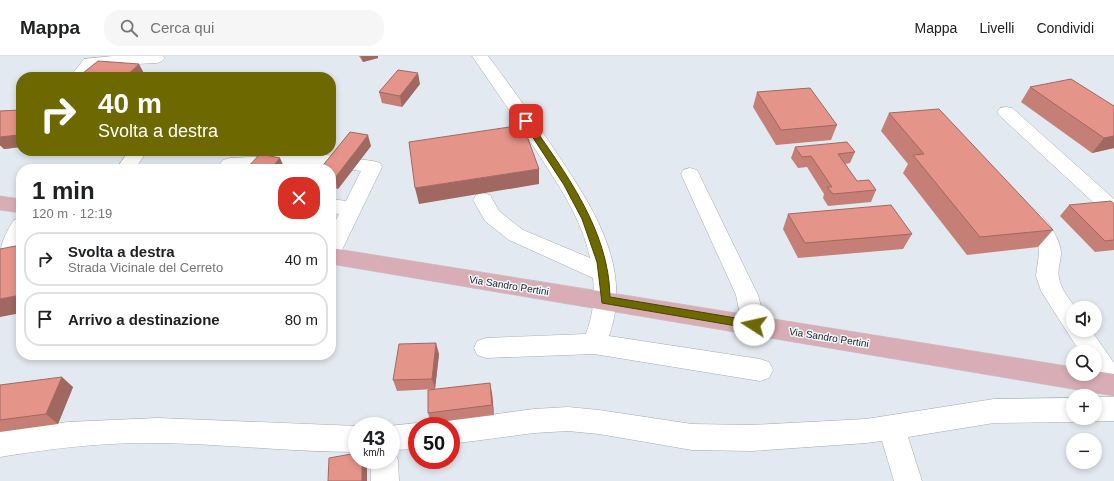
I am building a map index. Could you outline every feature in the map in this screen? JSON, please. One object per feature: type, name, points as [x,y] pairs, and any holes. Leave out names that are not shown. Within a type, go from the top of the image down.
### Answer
[{"type":"main road","points":[[0,203],[16,205]]},
{"type":"main road","name":"Via Sandro Pertini","points":[[336,257],[1114,384]]},
{"type":"street","points":[[480,56],[534,133],[568,185],[590,228],[604,273],[606,300],[600,328],[594,344]]},
{"type":"street","points":[[82,72],[89,62],[157,58]]},
{"type":"street","points":[[1006,112],[1114,210]]},
{"type":"street","points":[[230,164],[319,160],[373,167],[336,240]]},
{"type":"street","points":[[690,174],[747,295],[754,325]]},
{"type":"street","points":[[483,200],[492,216],[516,235],[604,273]]},
{"type":"street","points":[[1017,201],[1034,220],[1046,239],[1050,254],[1047,268],[1048,278],[1052,290],[1066,312]]},
{"type":"street","points":[[336,207],[352,209]]},
{"type":"street","points":[[16,234],[8,248],[16,249]]},
{"type":"street","points":[[486,348],[594,344],[760,370]]},
{"type":"street","points":[[1102,366],[1114,384]]},
{"type":"street","points":[[1102,409],[1114,409]]},
{"type":"street","points":[[460,431],[557,419],[599,422],[654,432],[711,438],[752,438],[827,434],[891,427],[994,411],[1066,410]]},
{"type":"street","points":[[891,427],[908,481]]},
{"type":"street","points":[[0,444],[73,434],[140,430],[348,439]]},
{"type":"street","points":[[384,469],[385,481]]},
{"type":"building","points":[[98,61],[139,64],[130,72],[84,72]]},
{"type":"building","points":[[398,70],[418,73],[400,96],[379,92]]},
{"type":"building","points":[[1071,79],[1114,106],[1114,136],[1104,138],[1030,87]]},
{"type":"building","points":[[810,88],[837,125],[781,130],[757,92]]},
{"type":"building","points":[[939,109],[1053,230],[980,237],[913,155],[924,154],[889,113]]},
{"type":"building","points":[[16,110],[16,135],[0,137],[0,111]]},
{"type":"building","points":[[523,125],[539,169],[415,188],[409,142]]},
{"type":"building","points":[[350,132],[368,135],[336,177],[336,164],[324,164],[331,156],[336,156],[336,149]]},
{"type":"building","points":[[847,142],[855,152],[838,154],[857,181],[869,180],[876,190],[833,194],[827,187],[832,187],[811,156],[802,157],[795,147]]},
{"type":"building","points":[[258,156],[280,158],[275,164],[251,164]]},
{"type":"building","points":[[1111,201],[1114,204],[1114,240],[1105,241],[1069,205]]},
{"type":"building","points":[[891,205],[912,234],[805,243],[788,214]]},
{"type":"building","points":[[16,246],[16,296],[0,299],[0,249]]},
{"type":"building","points":[[436,343],[432,379],[393,380],[399,344]]},
{"type":"building","points":[[62,377],[46,414],[0,420],[0,385]]},
{"type":"building","points":[[490,383],[492,405],[428,413],[428,390]]},
{"type":"building","points":[[348,455],[348,469],[362,469],[362,481],[328,481],[329,458]]},
{"type":"route","points":[[526,121],[568,185],[586,219],[598,250],[604,273],[606,300],[754,325]]}]
